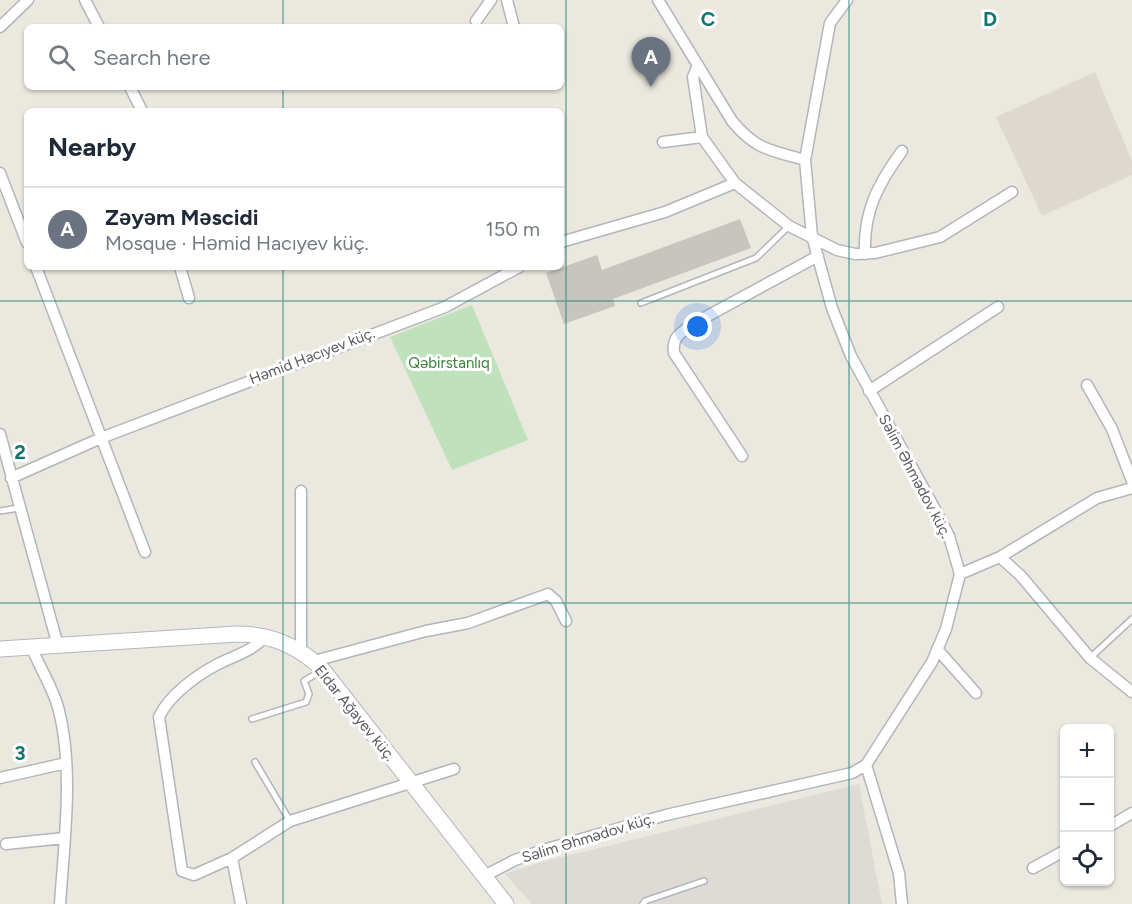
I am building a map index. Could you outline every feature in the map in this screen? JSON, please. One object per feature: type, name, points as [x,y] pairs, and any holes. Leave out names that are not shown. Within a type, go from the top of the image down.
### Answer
[{"type":"main road","name":"Eldar Ağayev küç.","points":[[0,650],[237,634],[266,636],[301,651],[318,665],[506,904]]},
{"type":"street","points":[[0,27],[28,0]]},
{"type":"street","points":[[85,0],[97,24]]},
{"type":"street","points":[[476,21],[490,0]]},
{"type":"street","points":[[507,0],[513,24]]},
{"type":"street","points":[[658,0],[732,121],[747,139],[760,147],[805,160]]},
{"type":"street","name":"Səlim Əhmədov küç.","points":[[843,1],[830,23],[824,45],[805,160],[812,237],[840,329],[869,391],[938,513],[949,536],[960,574]]},
{"type":"street","points":[[698,65],[693,77],[702,138],[735,183],[789,226],[837,250],[865,254],[940,237],[1012,192]]},
{"type":"street","points":[[132,90],[140,108]]},
{"type":"street","points":[[663,142],[702,138]]},
{"type":"street","points":[[865,254],[864,233],[871,203],[880,180],[902,151]]},
{"type":"street","points":[[0,173],[24,235]]},
{"type":"street","points":[[564,241],[666,212],[735,183]]},
{"type":"street","points":[[742,456],[674,353],[673,343],[677,335],[691,326],[818,256]]},
{"type":"street","points":[[37,270],[145,552]]},
{"type":"street","points":[[181,270],[189,298]]},
{"type":"street","name":"Həmid Hacıyev küç.","points":[[11,478],[101,438],[445,307],[513,270]]},
{"type":"street","points":[[869,391],[998,307]]},
{"type":"street","points":[[1087,385],[1112,429],[1132,481]]},
{"type":"street","points":[[0,434],[58,646]]},
{"type":"street","points":[[902,904],[899,873],[866,765],[937,649],[946,629],[960,574],[1000,557],[1097,498],[1132,488]]},
{"type":"street","points":[[301,491],[301,651]]},
{"type":"street","points":[[1000,557],[1021,576],[1090,658],[1132,692]]},
{"type":"street","points":[[318,665],[507,611],[542,594],[548,594],[556,601],[566,621]]},
{"type":"street","points":[[266,636],[255,648],[218,664],[192,681],[163,708],[159,717],[182,871],[194,875],[232,858],[290,821],[454,769]]},
{"type":"street","points":[[32,648],[59,708],[64,734],[66,764],[60,904]]},
{"type":"street","points":[[937,649],[976,693]]},
{"type":"street","points":[[0,778],[66,764]]},
{"type":"street","name":"Səlim Əhmədov küç.","points":[[484,876],[515,860],[543,850],[742,796],[831,779],[852,773],[866,765]]},
{"type":"street","points":[[1114,824],[1132,813]]},
{"type":"street","points":[[6,844],[64,838]]},
{"type":"street","points":[[1033,868],[1060,854]]},
{"type":"street","points":[[232,858],[241,904]]},
{"type":"lane","points":[[641,303],[756,258],[789,226]]},
{"type":"lane","points":[[0,511],[19,508]]},
{"type":"lane","points":[[1090,658],[1132,619]]},
{"type":"lane","points":[[252,719],[306,702],[309,694],[304,681],[318,665]]},
{"type":"lane","points":[[255,762],[290,821]]},
{"type":"lane","points":[[643,904],[645,900],[704,882]]},
{"type":"shaded area","points":[[1095,72],[1132,161],[1132,175],[1042,216],[996,117]]},
{"type":"shaded area","points":[[859,784],[882,904],[532,904],[505,874],[542,862]]},
{"type":"green space","name":"Qəbirstanlıq","points":[[472,305],[528,440],[452,470],[390,337]]},
{"type":"building","points":[[740,219],[751,248],[613,299],[615,306],[564,324],[546,273],[564,270],[564,267],[597,255],[602,270]]},
{"type":"place","name":"Zəyəm Məscidi","points":[[651,87]]}]
